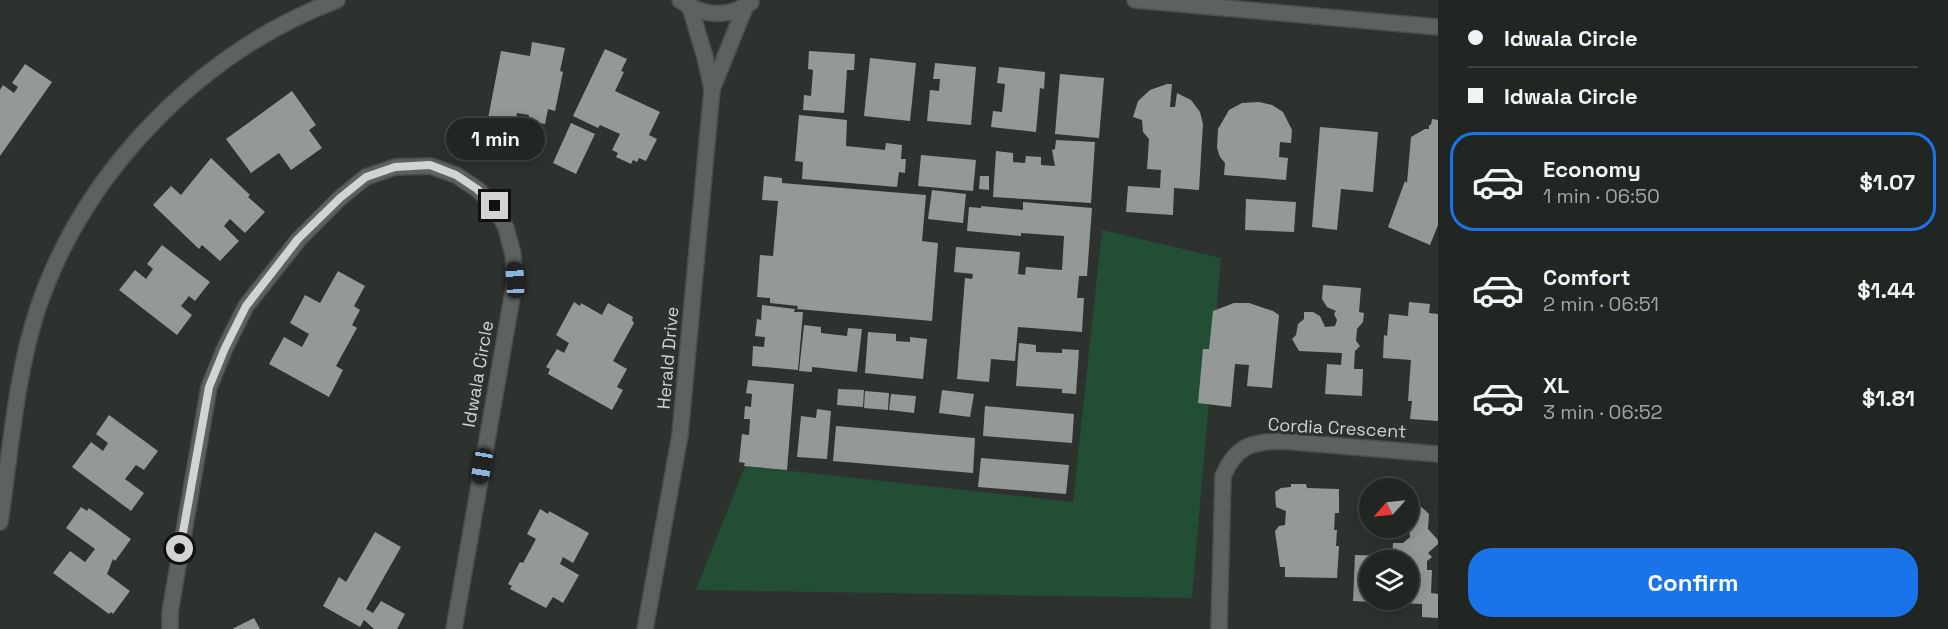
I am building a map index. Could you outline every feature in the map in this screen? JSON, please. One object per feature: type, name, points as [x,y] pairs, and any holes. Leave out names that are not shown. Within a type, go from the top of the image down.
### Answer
[{"type":"street","points":[[0,522],[24,359],[37,311],[62,253],[92,199],[150,126],[198,82],[235,53],[275,29],[315,8],[337,0]]},
{"type":"street","points":[[1135,0],[1438,27]]},
{"type":"street","points":[[685,4],[708,13],[728,13],[750,3]]},
{"type":"street","name":"Herald Drive","points":[[712,88],[750,3]]},
{"type":"street","name":"Herald Drive","points":[[645,629],[680,435],[712,88],[705,57],[685,4]]},
{"type":"street","name":"Idwala Circle","points":[[170,629],[170,612],[209,387],[246,306],[298,239],[340,198],[366,177],[395,167],[430,165],[456,175],[477,189],[495,206],[506,228],[513,254],[515,280],[454,629]]},
{"type":"street","name":"Cordia Crescent","points":[[1219,629],[1223,476],[1230,459],[1244,448],[1261,442],[1281,441],[1438,454]]},
{"type":"green space","points":[[1102,230],[1221,258],[1192,598],[696,590],[745,466],[1073,502]]},
{"type":"building","points":[[532,42],[565,48],[555,111],[548,109],[545,124],[528,121],[529,115],[517,113],[513,134],[486,129],[501,51],[530,56]]},
{"type":"building","points":[[605,49],[627,59],[615,91],[660,112],[649,135],[657,139],[646,161],[639,158],[637,162],[633,160],[631,164],[616,157],[618,153],[612,150],[620,134],[600,125],[598,128],[573,116]]},
{"type":"building","points":[[809,51],[855,54],[854,70],[847,70],[844,113],[803,110],[804,95],[811,96],[813,70],[808,69]]},
{"type":"building","points":[[870,58],[916,63],[910,121],[864,116]]},
{"type":"building","points":[[935,63],[976,67],[971,125],[927,121],[930,90],[939,91],[940,79],[933,79]]},
{"type":"building","points":[[25,64],[52,82],[0,156],[0,90],[3,85],[14,93],[18,87],[12,83]]},
{"type":"building","points":[[999,67],[1045,72],[1044,89],[1040,88],[1036,132],[991,127],[993,111],[1002,112],[1005,84],[997,83]]},
{"type":"building","points":[[1060,74],[1104,78],[1099,138],[1055,134]]},
{"type":"building","points":[[1172,84],[1170,107],[1175,107],[1177,93],[1191,100],[1200,112],[1203,124],[1199,190],[1174,188],[1173,215],[1126,212],[1128,186],[1160,188],[1161,170],[1147,169],[1149,139],[1143,132],[1142,120],[1133,117],[1138,101],[1150,90]]},
{"type":"building","points":[[292,91],[316,125],[309,130],[322,148],[291,170],[279,153],[251,173],[226,139]]},
{"type":"building","points":[[1259,102],[1272,105],[1283,112],[1292,130],[1291,143],[1280,142],[1279,157],[1288,158],[1286,180],[1224,175],[1225,163],[1217,148],[1218,129],[1229,110],[1242,103]]},
{"type":"building","points":[[799,115],[847,120],[846,146],[885,150],[886,143],[902,145],[901,159],[906,159],[905,173],[899,172],[897,187],[802,179],[803,162],[795,161]]},
{"type":"building","points":[[1432,119],[1438,120],[1438,225],[1430,245],[1388,227],[1405,181],[1407,183],[1411,137],[1429,129]]},
{"type":"building","points":[[571,123],[595,134],[576,174],[553,163]]},
{"type":"building","points":[[1320,127],[1378,132],[1373,192],[1341,189],[1337,230],[1312,227]]},
{"type":"building","points":[[1056,140],[1095,142],[1091,203],[993,197],[996,151],[1013,153],[1013,162],[1025,163],[1026,156],[1041,157],[1041,165],[1055,166],[1052,150],[1055,149]]},
{"type":"building","points":[[921,155],[976,160],[973,191],[918,186]]},
{"type":"building","points":[[211,158],[265,212],[245,233],[230,219],[224,226],[239,241],[220,261],[202,245],[199,249],[153,205],[171,186],[181,195]]},
{"type":"building","points":[[764,176],[782,178],[782,183],[926,195],[922,241],[938,243],[932,321],[797,309],[798,306],[770,303],[770,298],[757,297],[760,255],[773,256],[778,201],[762,200]]},
{"type":"building","points":[[980,176],[989,176],[989,190],[979,189]]},
{"type":"building","points":[[932,190],[966,194],[963,223],[928,219]]},
{"type":"building","points":[[1246,199],[1296,202],[1294,232],[1245,230]]},
{"type":"building","points":[[1023,202],[1092,208],[1087,276],[1079,276],[1077,298],[1084,298],[1082,332],[1018,327],[1015,361],[991,359],[989,382],[957,379],[965,278],[972,279],[973,274],[954,272],[956,247],[1020,252],[1018,274],[1025,275],[1026,267],[1062,270],[1064,236],[1021,233],[1021,236],[967,231],[969,207],[1023,210]]},
{"type":"building","points":[[162,245],[210,282],[195,301],[189,296],[181,306],[192,315],[177,335],[119,290],[135,270],[146,279],[153,269],[147,264]]},
{"type":"building","points":[[338,271],[365,286],[354,306],[360,310],[352,325],[357,328],[336,366],[343,370],[329,397],[269,364],[284,337],[302,347],[309,334],[290,323],[305,295],[320,303]]},
{"type":"building","points":[[1323,285],[1361,288],[1359,312],[1364,313],[1363,322],[1357,329],[1356,341],[1360,346],[1355,351],[1354,369],[1363,369],[1362,396],[1325,394],[1327,364],[1341,365],[1342,353],[1299,351],[1292,339],[1296,335],[1298,324],[1304,319],[1304,312],[1313,312],[1320,316],[1325,327],[1335,326],[1336,311],[1327,307],[1322,299]]},
{"type":"building","points":[[574,302],[580,306],[581,303],[602,315],[608,303],[633,317],[634,323],[613,361],[627,369],[617,387],[623,390],[612,410],[548,374],[550,369],[546,367],[557,349],[564,353],[569,343],[556,335]]},
{"type":"building","points":[[1409,302],[1430,304],[1429,313],[1438,314],[1438,421],[1410,419],[1412,401],[1408,401],[1411,360],[1383,358],[1384,335],[1387,336],[1389,314],[1408,316]]},
{"type":"building","points":[[1234,303],[1249,303],[1279,315],[1272,388],[1247,386],[1249,365],[1235,364],[1231,407],[1198,403],[1203,349],[1209,349],[1213,311]]},
{"type":"building","points":[[762,305],[803,312],[798,370],[752,366],[753,346],[764,347],[765,337],[755,336],[757,319],[761,320]]},
{"type":"building","points":[[804,325],[821,327],[821,333],[847,336],[848,328],[862,329],[857,372],[812,367],[812,372],[799,371]]},
{"type":"building","points":[[868,332],[896,334],[896,341],[910,342],[910,337],[927,339],[923,379],[865,373]]},
{"type":"building","points":[[1019,343],[1036,345],[1036,352],[1062,353],[1062,349],[1079,350],[1076,394],[1062,393],[1062,389],[1016,386]]},
{"type":"building","points":[[748,380],[794,384],[787,470],[744,466],[745,463],[739,462],[742,434],[749,435],[750,419],[744,419],[745,406],[751,407],[752,394],[746,393]]},
{"type":"building","points":[[838,389],[864,390],[863,407],[837,405]]},
{"type":"building","points":[[942,390],[974,394],[970,417],[939,413]]},
{"type":"building","points":[[865,391],[889,393],[888,410],[864,408]]},
{"type":"building","points":[[891,394],[916,396],[914,413],[889,410]]},
{"type":"building","points":[[985,406],[1074,414],[1072,443],[983,436]]},
{"type":"building","points":[[817,409],[831,411],[827,459],[797,457],[801,416],[816,418]]},
{"type":"building","points":[[109,415],[158,451],[144,470],[136,465],[125,479],[144,493],[131,511],[72,467],[91,442],[103,451],[108,443],[96,434]]},
{"type":"building","points":[[836,426],[975,438],[973,473],[833,461]]},
{"type":"building","points":[[981,458],[1069,465],[1066,494],[978,487]]},
{"type":"building","points":[[1291,484],[1306,484],[1307,488],[1339,489],[1339,513],[1335,513],[1334,530],[1337,530],[1336,546],[1339,546],[1337,578],[1285,577],[1285,567],[1280,567],[1275,531],[1279,526],[1285,525],[1286,511],[1276,507],[1275,492],[1281,488],[1291,487]]},
{"type":"building","points":[[1419,505],[1429,514],[1428,529],[1438,540],[1438,544],[1428,553],[1432,557],[1427,561],[1427,570],[1432,570],[1431,593],[1438,594],[1438,618],[1422,617],[1422,604],[1419,604],[1419,550],[1392,550],[1393,543],[1403,543],[1409,538],[1419,538]]},
{"type":"building","points":[[81,507],[87,511],[89,508],[131,539],[115,561],[113,559],[107,574],[130,591],[113,614],[111,612],[109,614],[53,573],[70,551],[85,562],[95,549],[66,528]]},
{"type":"building","points":[[540,509],[548,514],[549,511],[589,533],[573,563],[563,557],[560,564],[579,575],[563,603],[553,597],[546,608],[510,589],[512,586],[508,584],[536,539],[527,534]]},
{"type":"building","points":[[375,532],[401,547],[366,609],[373,613],[381,601],[405,614],[397,629],[374,629],[364,620],[360,627],[323,606],[339,577],[346,582]]},
{"type":"building","points":[[1355,555],[1359,555],[1359,601],[1353,601]]},
{"type":"building","points":[[254,618],[260,629],[232,629]]},
{"type":"route","points":[[180,549],[209,387],[246,306],[298,239],[340,198],[366,177],[395,167],[430,165],[456,175],[477,189],[495,206]]}]
